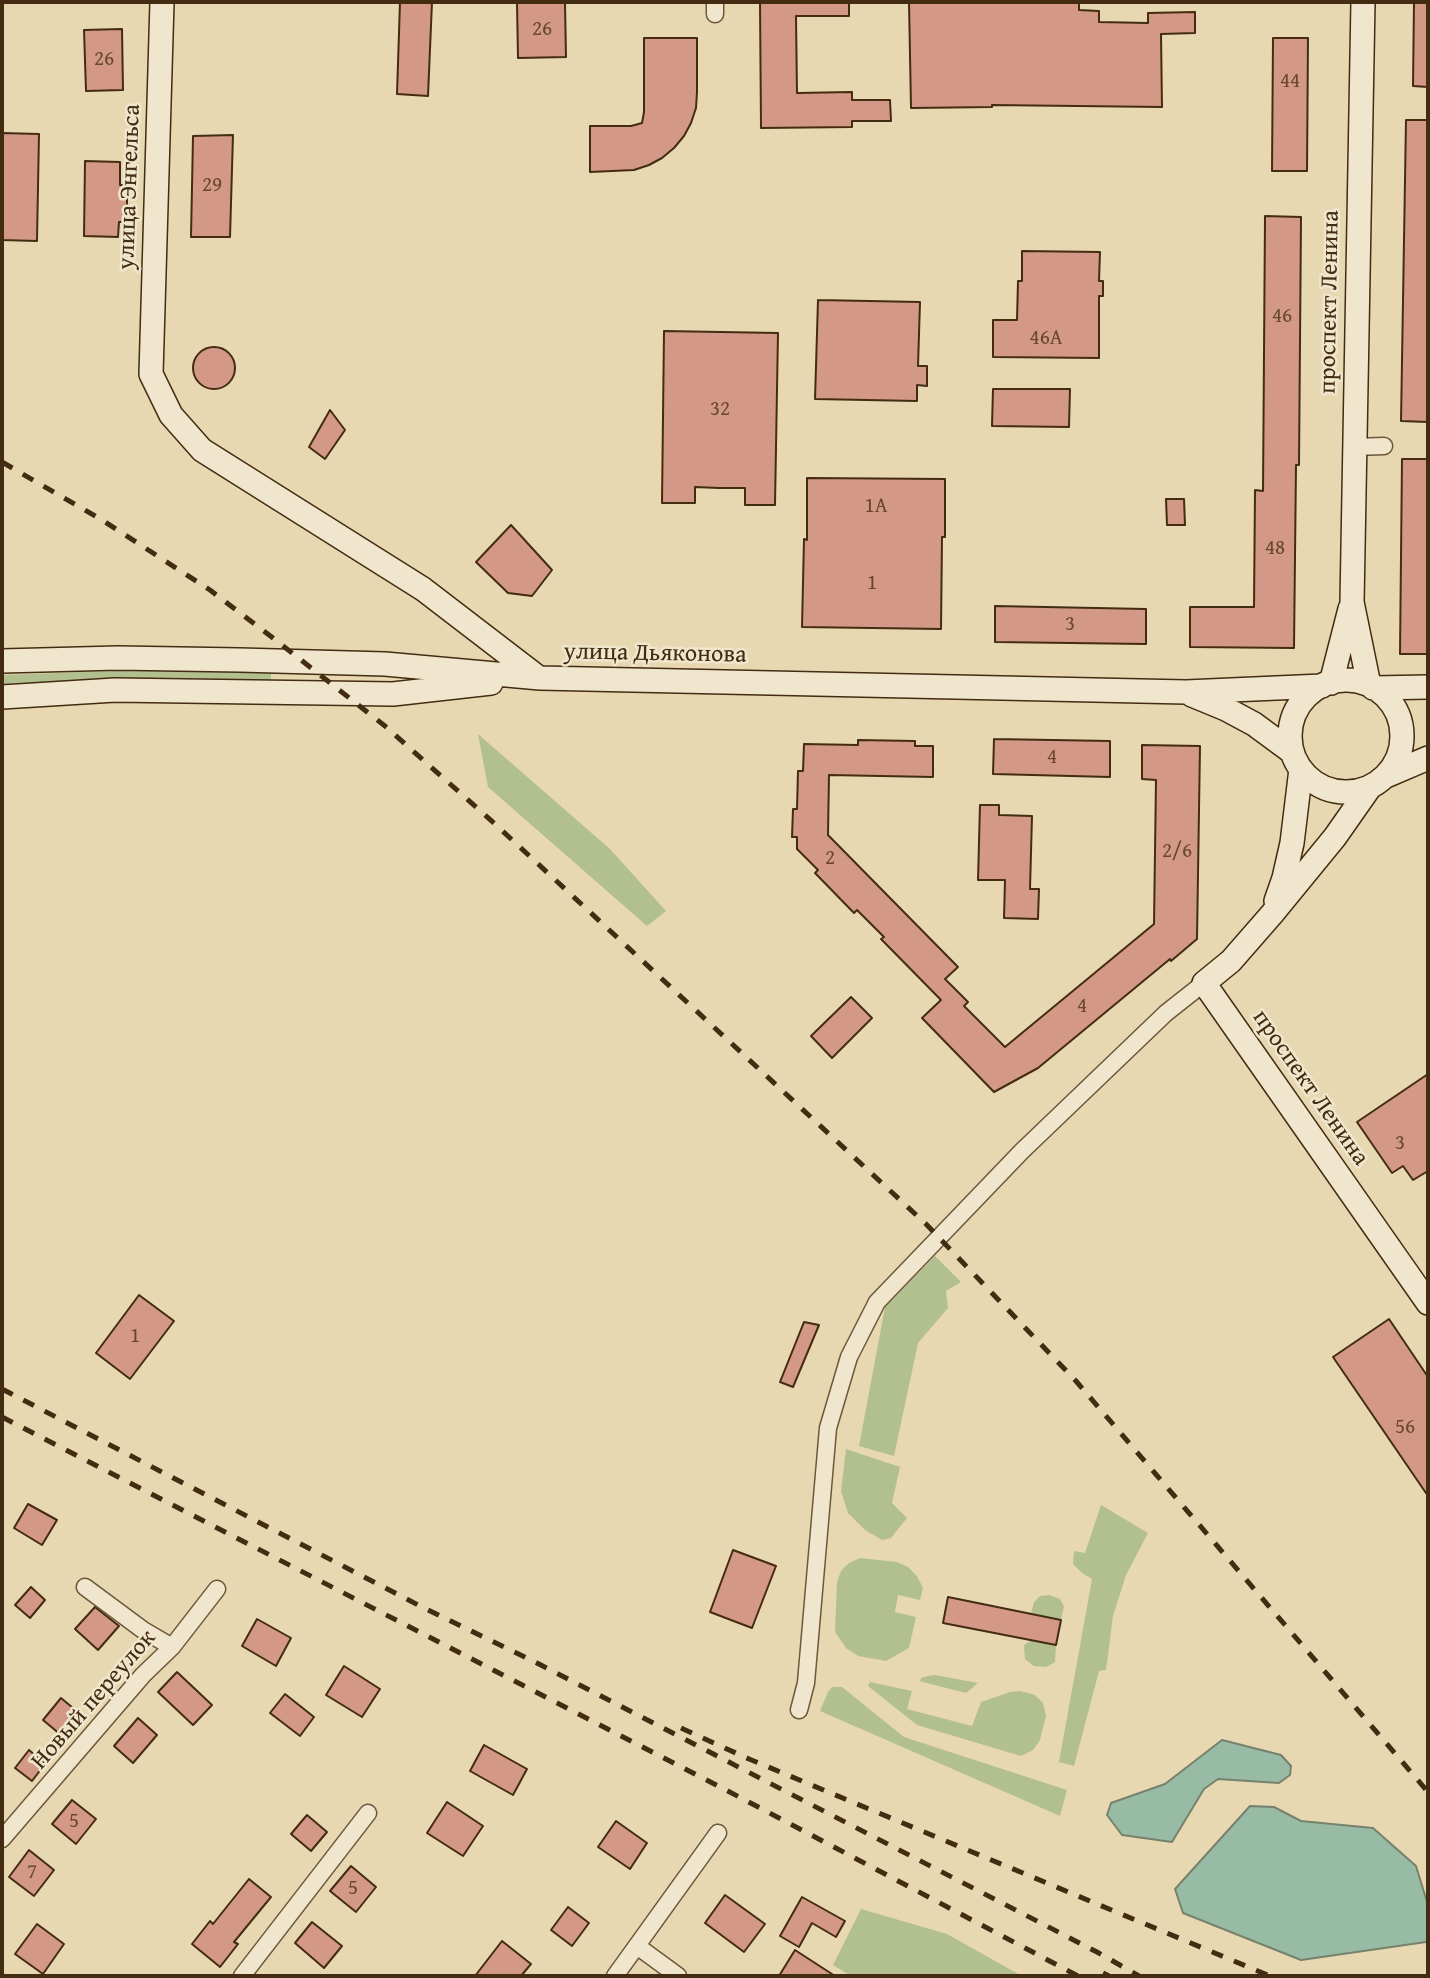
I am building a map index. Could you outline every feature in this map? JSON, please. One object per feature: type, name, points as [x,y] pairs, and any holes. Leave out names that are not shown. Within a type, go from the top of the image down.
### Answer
[{"type":"main road","name":"улица Энгельса","points":[[151,374],[162,2]]},
{"type":"main road","name":"проспект Ленина","points":[[1363,2],[1352,603],[1371,687]]},
{"type":"main road","name":"улица Дьяконова","points":[[151,374],[171,415],[202,450],[423,589],[540,678],[1185,692],[1326,684]]},
{"type":"main road","name":"проспект Ленина","points":[[1326,684],[1352,603]]},
{"type":"main road","points":[[2,661],[118,658],[386,664],[540,678]]},
{"type":"main road","points":[[2,697],[115,690],[393,694],[540,678]]},
{"type":"main road","points":[[1204,983],[1231,961],[1272,914],[1397,760],[1402,741],[1400,721],[1385,696],[1371,687],[1350,680],[1326,684],[1306,697],[1295,713],[1290,732],[1296,760],[1292,843],[1272,914]]},
{"type":"main road","points":[[1371,687],[1428,687]]},
{"type":"main road","name":"улица Дьяконова","points":[[1185,692],[1254,724],[1296,760]]},
{"type":"main road","points":[[1296,760],[1314,783],[1332,791],[1352,792],[1428,758]]},
{"type":"main road","name":"проспект Ленина","points":[[1204,983],[1428,1303]]},
{"type":"street","points":[[1353,447],[1384,446]]},
{"type":"street","points":[[799,1710],[806,1684],[828,1429],[849,1357],[877,1302],[1022,1151],[1166,1013],[1204,983]]},
{"type":"street","points":[[85,1587],[143,1630],[172,1647]]},
{"type":"street","name":"Новый переулок","points":[[2,1839],[143,1675],[172,1647],[218,1589]]},
{"type":"street","points":[[242,1976],[368,1813]]},
{"type":"street","points":[[615,1976],[718,1833]]},
{"type":"street","points":[[637,1946],[678,1976]]},
{"type":"shaded area","points":[[114,671],[271,671],[271,680],[114,679],[2,684],[2,675]]},
{"type":"shaded area","points":[[478,734],[610,849],[666,911],[647,926],[488,787]]},
{"type":"shaded area","points":[[935,1256],[961,1282],[946,1291],[948,1308],[918,1343],[894,1456],[859,1446],[885,1307]]},
{"type":"shaded area","points":[[846,1449],[900,1467],[892,1503],[907,1518],[891,1538],[882,1540],[865,1530],[848,1513],[841,1491]]},
{"type":"shaded area","points":[[1101,1505],[1148,1533],[1126,1575],[1113,1616],[1106,1670],[1099,1671],[1074,1766],[1059,1762],[1092,1579],[1073,1564],[1074,1551],[1085,1553]]},
{"type":"shaded area","points":[[860,1558],[897,1562],[908,1567],[923,1588],[920,1600],[898,1595],[895,1612],[916,1617],[909,1648],[886,1661],[858,1656],[846,1648],[835,1632],[837,1582],[841,1571]]},
{"type":"shaded area","points":[[1049,1595],[1060,1599],[1064,1606],[1061,1620],[1031,1613],[1034,1602],[1040,1596]]},
{"type":"shaded area","points":[[1032,1640],[1056,1645],[1055,1662],[1046,1667],[1034,1666],[1025,1659],[1024,1645]]},
{"type":"shaded area","points":[[935,1675],[978,1683],[966,1693],[919,1681],[923,1677]]},
{"type":"shaded area","points":[[870,1682],[912,1691],[907,1709],[972,1726],[981,1702],[1010,1692],[1020,1691],[1035,1695],[1043,1703],[1046,1716],[1040,1740],[1033,1750],[1021,1756],[917,1725],[868,1686]]},
{"type":"shaded area","points":[[832,1687],[842,1687],[904,1737],[1067,1790],[1060,1816],[820,1711]]},
{"type":"shaded area","points":[[1222,1740],[1281,1755],[1291,1766],[1290,1775],[1279,1783],[1218,1779],[1204,1789],[1172,1842],[1122,1835],[1107,1815],[1111,1803],[1165,1784]]},
{"type":"shaded area","points":[[1250,1806],[1274,1807],[1301,1821],[1373,1828],[1416,1866],[1428,1905],[1426,1942],[1301,1960],[1183,1913],[1175,1889]]},
{"type":"shaded area","points":[[861,1909],[947,1934],[1022,1976],[851,1976],[833,1965]]},
{"type":"building","points":[[400,2],[432,2],[428,96],[397,94]]},
{"type":"building","points":[[517,2],[565,2],[566,57],[518,58]]},
{"type":"building","points":[[760,2],[849,2],[849,16],[796,16],[797,93],[852,92],[852,100],[890,100],[891,121],[852,121],[852,127],[761,128]]},
{"type":"building","points":[[909,2],[1079,2],[1079,10],[1099,11],[1099,22],[1148,23],[1148,13],[1195,12],[1195,33],[1161,34],[1162,107],[992,105],[911,108]]},
{"type":"building","points":[[1414,2],[1428,2],[1428,87],[1413,86]]},
{"type":"building","points":[[122,29],[123,90],[86,91],[84,30]]},
{"type":"building","points":[[644,38],[697,38],[696,108],[691,123],[674,148],[649,165],[634,170],[590,172],[590,126],[631,126],[642,123]]},
{"type":"building","points":[[1273,38],[1308,38],[1307,171],[1272,171]]},
{"type":"building","points":[[1406,120],[1428,120],[1428,422],[1401,421]]},
{"type":"building","points":[[2,133],[39,134],[37,241],[2,240]]},
{"type":"building","points":[[233,135],[230,237],[191,237],[193,136]]},
{"type":"building","points":[[85,161],[120,162],[120,185],[127,185],[127,222],[119,222],[118,237],[84,236]]},
{"type":"building","points":[[1265,216],[1301,217],[1294,648],[1190,647],[1190,607],[1254,607],[1255,490],[1263,491]]},
{"type":"building","points":[[1022,251],[1100,252],[1099,281],[1103,281],[1103,296],[1099,296],[1099,358],[993,357],[993,320],[1017,320],[1018,281],[1022,281]]},
{"type":"building","points":[[818,300],[920,302],[918,366],[927,366],[927,386],[917,385],[917,401],[815,399]]},
{"type":"building","points":[[664,331],[778,333],[775,505],[745,505],[745,488],[695,487],[695,503],[662,503]]},
{"type":"building","points":[[214,347],[229,353],[235,368],[229,383],[214,389],[199,383],[193,368],[199,353]]},
{"type":"building","points":[[993,389],[1070,389],[1069,427],[992,426]]},
{"type":"building","points":[[330,410],[345,430],[325,459],[309,447]]},
{"type":"building","points":[[1402,459],[1428,459],[1428,654],[1400,654]]},
{"type":"building","points":[[807,478],[945,479],[941,629],[802,627]]},
{"type":"building","points":[[1166,499],[1184,499],[1185,525],[1167,525]]},
{"type":"building","points":[[511,525],[552,570],[532,596],[508,593],[476,562]]},
{"type":"building","points":[[995,606],[1146,609],[1146,644],[995,642]]},
{"type":"building","points":[[994,739],[1110,741],[1110,777],[993,774]]},
{"type":"building","points":[[858,740],[915,741],[915,746],[933,746],[933,777],[829,775],[828,835],[958,967],[945,979],[968,1002],[964,1006],[1005,1047],[1154,924],[1156,780],[1142,779],[1142,745],[1200,746],[1197,939],[1038,1068],[994,1092],[922,1018],[941,1000],[881,939],[884,937],[857,910],[854,913],[815,873],[818,870],[797,849],[797,837],[792,837],[793,809],[797,809],[798,771],[803,771],[804,744],[858,745]]},
{"type":"building","points":[[980,805],[999,805],[999,815],[1032,816],[1030,889],[1039,889],[1038,919],[1004,918],[1005,880],[978,880]]},
{"type":"building","points":[[851,997],[872,1018],[832,1058],[811,1036]]},
{"type":"building","points":[[1428,1074],[1428,1171],[1413,1180],[1403,1166],[1392,1173],[1357,1122]]},
{"type":"building","points":[[139,1295],[174,1321],[130,1379],[96,1353]]},
{"type":"building","points":[[1389,1319],[1428,1377],[1428,1496],[1333,1357]]},
{"type":"building","points":[[804,1322],[819,1325],[793,1387],[780,1382]]},
{"type":"building","points":[[28,1504],[57,1520],[42,1545],[14,1528]]},
{"type":"building","points":[[733,1550],[776,1566],[752,1628],[710,1612]]},
{"type":"building","points":[[31,1587],[45,1600],[30,1618],[15,1605]]},
{"type":"building","points":[[948,1597],[1061,1620],[1056,1645],[943,1623]]},
{"type":"building","points":[[95,1607],[119,1626],[98,1650],[75,1629]]},
{"type":"building","points":[[257,1619],[291,1638],[276,1666],[242,1646]]},
{"type":"building","points":[[344,1666],[380,1689],[362,1717],[326,1695]]},
{"type":"building","points":[[177,1672],[212,1705],[193,1725],[158,1692]]},
{"type":"building","points":[[285,1694],[314,1717],[300,1736],[270,1713]]},
{"type":"building","points":[[61,1698],[79,1713],[61,1735],[43,1720]]},
{"type":"building","points":[[138,1718],[157,1735],[133,1763],[114,1746]]},
{"type":"building","points":[[484,1745],[527,1769],[513,1795],[470,1771]]},
{"type":"building","points":[[29,1750],[45,1764],[32,1781],[15,1768]]},
{"type":"building","points":[[72,1800],[96,1819],[76,1844],[52,1824]]},
{"type":"building","points":[[447,1802],[483,1826],[463,1856],[427,1833]]},
{"type":"building","points":[[307,1815],[327,1832],[311,1851],[291,1834]]},
{"type":"building","points":[[616,1821],[647,1843],[630,1869],[598,1847]]},
{"type":"building","points":[[29,1850],[54,1870],[34,1896],[9,1877]]},
{"type":"building","points":[[351,1866],[376,1887],[356,1912],[330,1891]]},
{"type":"building","points":[[249,1879],[271,1897],[234,1942],[238,1944],[220,1967],[192,1944],[210,1921],[213,1924]]},
{"type":"building","points":[[725,1895],[765,1924],[744,1952],[705,1923]]},
{"type":"building","points":[[802,1897],[845,1921],[836,1937],[812,1923],[799,1947],[780,1936]]},
{"type":"building","points":[[568,1907],[589,1923],[572,1946],[551,1930]]},
{"type":"building","points":[[312,1922],[342,1946],[324,1968],[295,1943]]},
{"type":"building","points":[[37,1924],[64,1944],[43,1974],[15,1954]]},
{"type":"building","points":[[502,1941],[531,1964],[521,1976],[475,1976]]},
{"type":"building","points":[[795,1950],[835,1976],[779,1976]]},
{"type":"railway","points":[[2,462],[102,520],[210,590],[385,726],[495,824],[926,1224],[1076,1381],[1428,1792]]},
{"type":"railway","points":[[2,1389],[1139,1976]]},
{"type":"railway","points":[[2,1417],[726,1790],[1078,1976]]},
{"type":"railway","points":[[681,1728],[749,1759],[1270,1976]]},
{"type":"railway","points":[[1103,1973],[1109,1976]]}]
